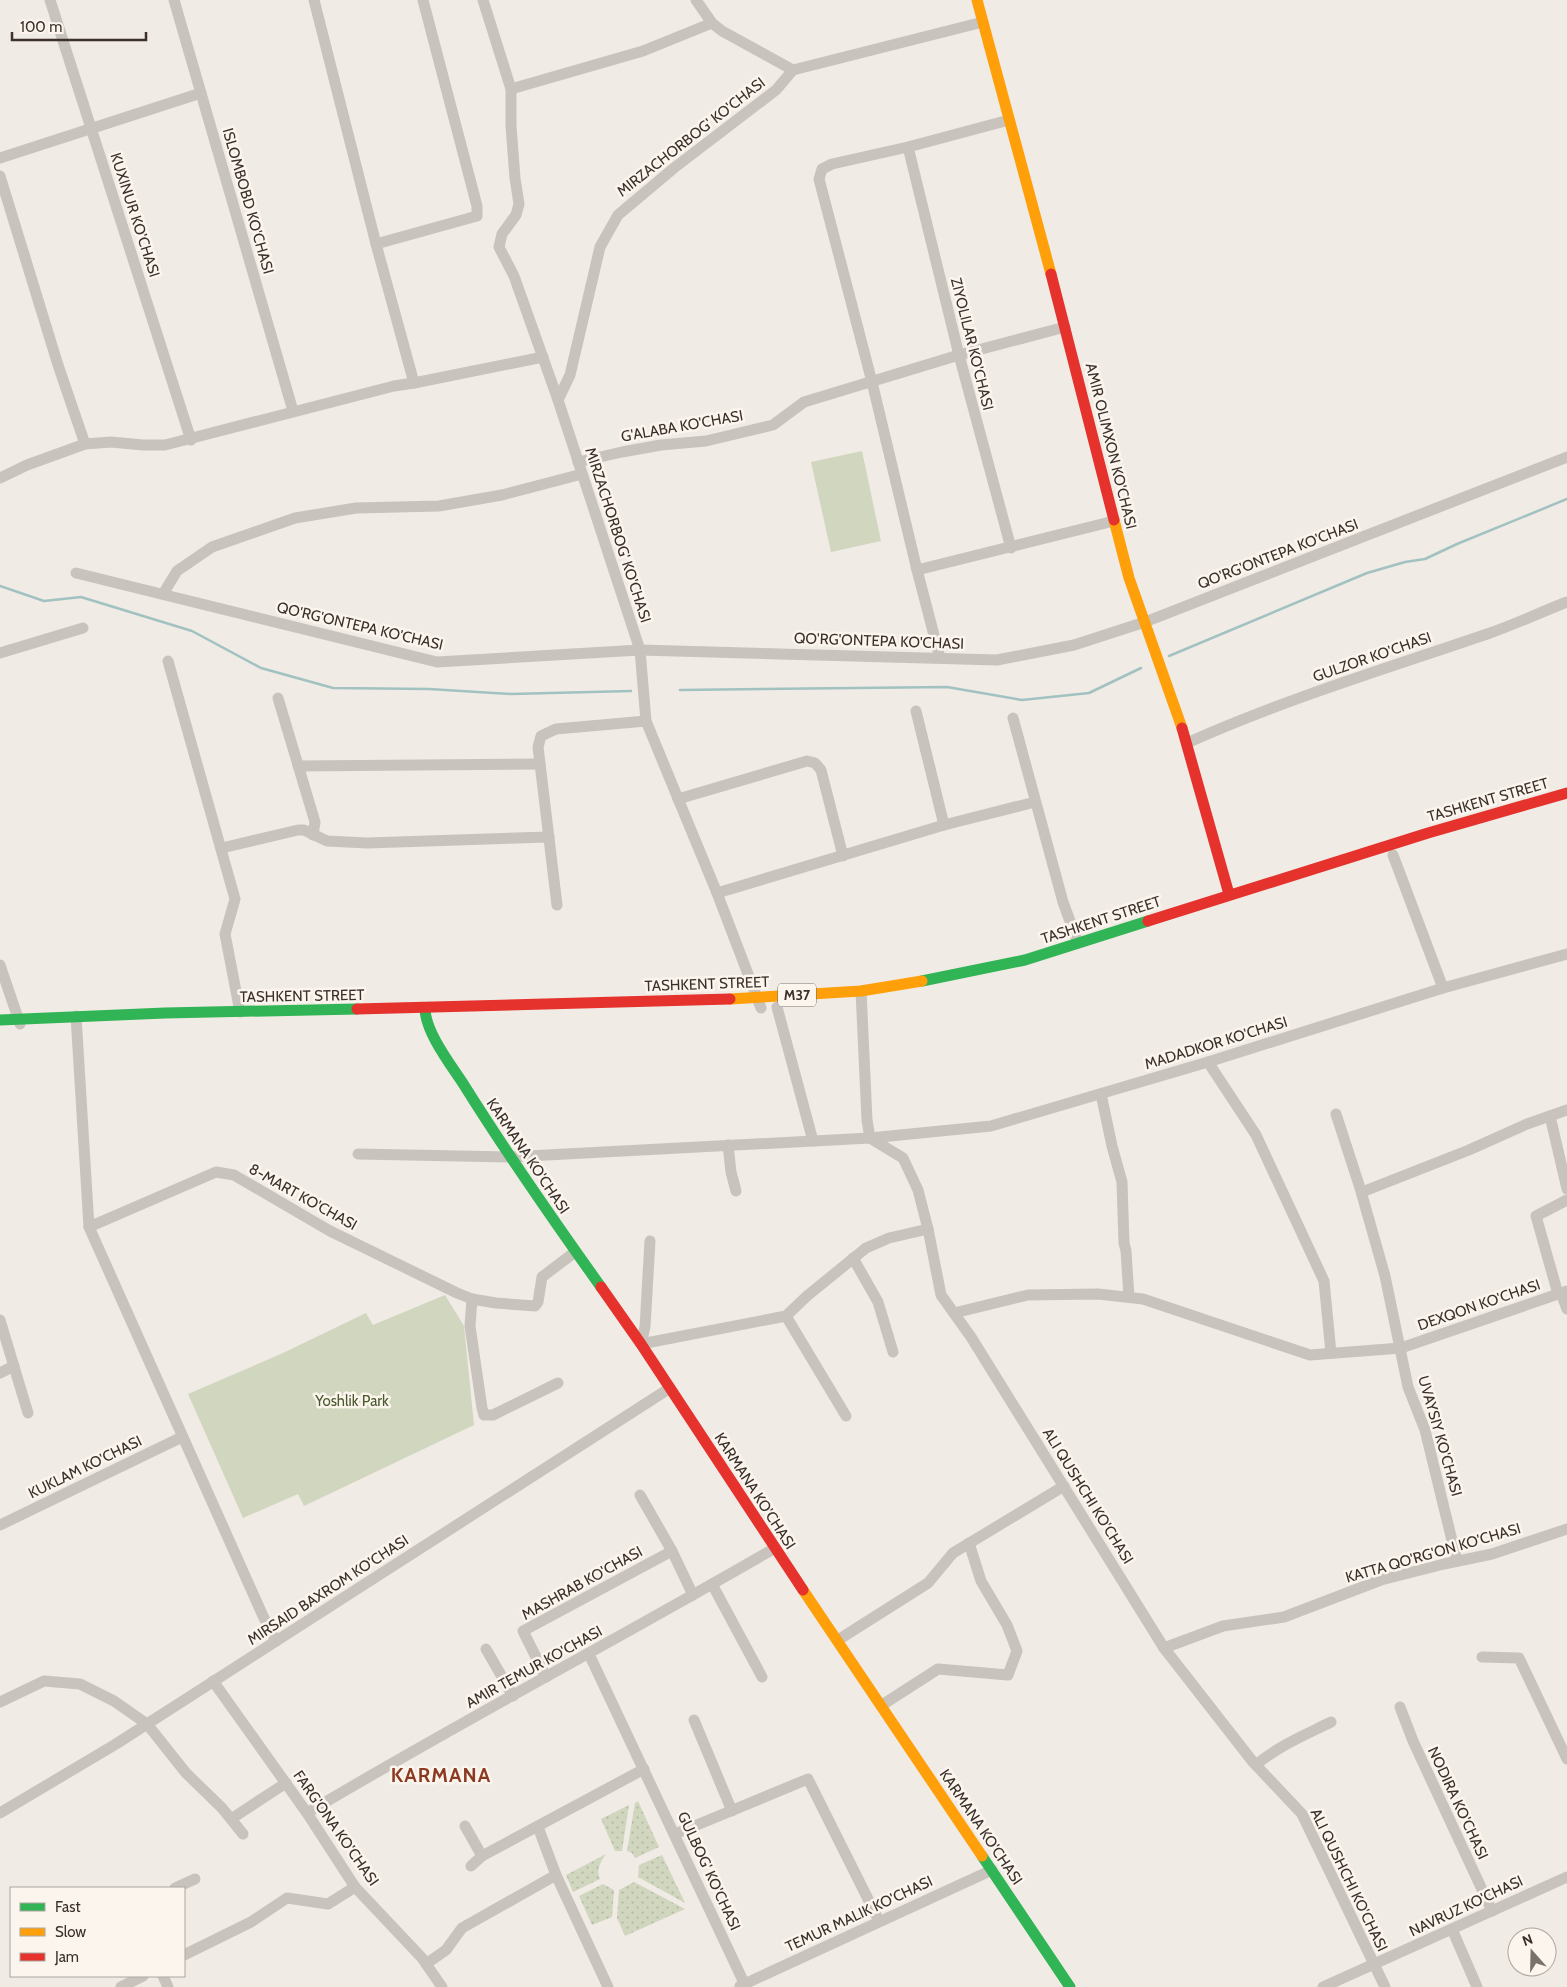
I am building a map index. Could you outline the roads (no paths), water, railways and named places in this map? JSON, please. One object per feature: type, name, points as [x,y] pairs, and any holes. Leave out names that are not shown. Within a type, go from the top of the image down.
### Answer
[{"type":"main road","name":"AMIR OLIMXON KO'CHASI","points":[[977,0],[1065,327],[1129,578],[1187,743],[1230,900]]},
{"type":"main road","name":"TASHKENT STREET","points":[[76,1021],[759,1003],[942,988],[1027,968],[1428,833],[1567,793]]},
{"type":"main road","name":"TASHKENT STREET","points":[[759,1003],[777,1007],[860,996],[1025,960],[1078,943],[1567,804]]},
{"type":"main road","name":"TASHKENT STREET","points":[[0,1029],[20,1024],[240,1012],[425,1013]]},
{"type":"main road","name":"KARMANA KO'CHASI","points":[[425,1013],[440,1047],[509,1157],[641,1344],[775,1548],[1070,1987]]},
{"type":"main road","name":"TASHKENT STREET","points":[[0,1020],[20,1024]]},
{"type":"street","name":"KUXINUR KO'CHASI","points":[[50,0],[191,440]]},
{"type":"street","name":"ISLOMBOBD KO'CHASI","points":[[174,0],[293,411]]},
{"type":"street","points":[[314,0],[376,244],[414,383]]},
{"type":"street","points":[[376,244],[477,216],[477,206],[423,0]]},
{"type":"street","name":"MIRZACHORBOG' KO'CHASI","points":[[483,0],[511,89],[512,144],[515,178],[520,204],[516,215],[502,234],[499,247],[514,276],[558,400],[640,650],[646,721],[717,893],[759,1003]]},
{"type":"street","name":"MIRZACHORBOG' KO'CHASI","points":[[558,400],[570,375],[600,247],[618,215],[674,168],[776,90],[793,70],[722,31],[712,23],[696,0]]},
{"type":"street","points":[[793,70],[983,22]]},
{"type":"street","points":[[511,89],[644,51],[712,23]]},
{"type":"street","points":[[0,158],[201,93]]},
{"type":"street","points":[[940,658],[872,382],[819,179],[822,169],[832,164],[908,147],[1009,120]]},
{"type":"street","name":"ZIYOLILAR KO'CHASI","points":[[908,147],[959,355],[1011,548]]},
{"type":"street","points":[[0,176],[58,365],[85,444]]},
{"type":"street","name":"G'ALABA KO'CHASI","points":[[578,462],[661,445],[706,441],[773,425],[804,402],[959,355],[1065,327]]},
{"type":"street","points":[[0,478],[28,465],[85,444],[111,442],[165,445],[191,440],[293,411],[394,386],[542,356]]},
{"type":"street","name":"QO'RG'ONTEPA KO'CHASI","points":[[76,573],[436,662],[640,650],[997,660],[1074,645],[1145,622],[1567,456]]},
{"type":"street","points":[[163,594],[177,571],[212,547],[295,518],[356,508],[439,506],[502,495],[582,474]]},
{"type":"street","points":[[917,570],[1114,521]]},
{"type":"street","name":"GULZOR KO'CHASI","points":[[1187,743],[1236,721],[1402,661],[1491,632],[1567,602]]},
{"type":"street","points":[[0,654],[83,628]]},
{"type":"street","points":[[168,661],[235,899],[225,934],[240,1012]]},
{"type":"street","points":[[278,698],[315,822],[313,835]]},
{"type":"street","points":[[916,711],[944,825]]},
{"type":"street","points":[[1013,718],[1063,902],[1078,943]]},
{"type":"street","points":[[557,906],[538,747],[541,736],[556,729],[646,721]]},
{"type":"street","points":[[678,799],[807,761],[815,763],[821,770],[843,856]]},
{"type":"street","points":[[298,766],[540,764]]},
{"type":"street","points":[[717,893],[944,825],[1036,802]]},
{"type":"street","points":[[222,848],[298,830],[304,830],[327,842],[367,843],[548,837]]},
{"type":"street","points":[[1393,855],[1443,988]]},
{"type":"street","name":"MADADKOR KO'CHASI","points":[[358,1154],[509,1157],[870,1138],[991,1126],[1208,1062],[1443,988],[1567,954]]},
{"type":"street","points":[[0,965],[20,1024]]},
{"type":"street","points":[[860,996],[867,1120],[870,1138]]},
{"type":"street","points":[[777,1007],[813,1140]]},
{"type":"street","points":[[76,1021],[89,1227],[182,1437],[276,1641]]},
{"type":"street","points":[[1208,1062],[1256,1135],[1324,1281],[1331,1353]]},
{"type":"street","points":[[1101,1094],[1122,1182],[1124,1244],[1129,1297]]},
{"type":"street","points":[[1362,1192],[1567,1110]]},
{"type":"street","name":"UVAYSIY KO'CHASI","points":[[1336,1114],[1362,1192],[1385,1276],[1408,1387],[1425,1430],[1436,1469],[1457,1561]]},
{"type":"street","points":[[1550,1116],[1567,1188]]},
{"type":"street","name":"ALI QUSHCHI KO'CHASI","points":[[870,1138],[903,1158],[918,1190],[928,1228],[940,1295],[971,1337],[1164,1648],[1256,1765],[1302,1814],[1384,1987]]},
{"type":"street","points":[[728,1145],[731,1172],[736,1191]]},
{"type":"street","name":"8-MART KO'CHASI","points":[[89,1227],[216,1172],[234,1175],[330,1231],[472,1299],[535,1306],[538,1302],[542,1277],[575,1252]]},
{"type":"street","points":[[1567,1200],[1536,1216],[1567,1309]]},
{"type":"street","points":[[650,1242],[645,1326],[641,1344],[786,1316],[807,1296],[866,1248],[890,1238],[928,1228]]},
{"type":"street","points":[[853,1258],[878,1302],[893,1352]]},
{"type":"street","name":"DEXQON KO'CHASI","points":[[954,1313],[1028,1295],[1098,1294],[1129,1297],[1143,1299],[1310,1355],[1401,1348],[1562,1292]]},
{"type":"street","points":[[472,1299],[470,1326],[484,1415],[493,1415],[558,1383]]},
{"type":"street","points":[[786,1316],[846,1416]]},
{"type":"street","points":[[0,1320],[28,1413]]},
{"type":"street","points":[[0,1373],[14,1366]]},
{"type":"street","name":"MIRSAID BAXROM KO'CHASI","points":[[0,1813],[116,1744],[670,1388]]},
{"type":"street","name":"KUKLAM KO'CHASI","points":[[0,1524],[182,1437]]},
{"type":"street","points":[[838,1640],[928,1583],[953,1553],[1064,1486]]},
{"type":"street","points":[[640,1495],[672,1552],[693,1595]]},
{"type":"street","name":"KATTA QO'RG'ON KO'CHASI","points":[[1164,1648],[1223,1626],[1284,1617],[1380,1580],[1492,1554],[1567,1529]]},
{"type":"street","points":[[882,1706],[938,1669],[1008,1675],[1017,1651],[1007,1625],[981,1581],[969,1543]]},
{"type":"street","name":"AMIR TEMUR KO'CHASI","points":[[307,1813],[775,1548]]},
{"type":"street","name":"MASHRAB KO'CHASI","points":[[546,1677],[523,1631],[672,1552]]},
{"type":"street","points":[[712,1584],[762,1677]]},
{"type":"street","points":[[486,1649],[513,1696]]},
{"type":"street","name":"GULBOG' KO'CHASI","points":[[589,1654],[675,1834],[743,1986]]},
{"type":"street","points":[[1482,1657],[1519,1658],[1567,1759]]},
{"type":"street","name":"FARG'ONA KO'CHASI","points":[[213,1680],[307,1813],[355,1887],[426,1964],[442,1987]]},
{"type":"street","points":[[0,1702],[44,1681],[80,1684],[114,1701],[147,1724],[186,1773],[243,1834]]},
{"type":"street","name":"NODIRA KO'CHASI","points":[[1400,1707],[1413,1741],[1492,1911]]},
{"type":"street","points":[[694,1720],[732,1811]]},
{"type":"street","points":[[1256,1765],[1269,1754],[1291,1741],[1331,1722]]},
{"type":"street","points":[[470,1866],[482,1856],[644,1768]]},
{"type":"street","points":[[675,1834],[808,1779],[879,1921]]},
{"type":"street","points":[[231,1819],[286,1783]]},
{"type":"street","points":[[465,1826],[482,1856]]},
{"type":"street","points":[[538,1827],[556,1875],[608,1987]]},
{"type":"street","name":"TEMUR MALIK KO'CHASI","points":[[743,1986],[992,1870]]},
{"type":"street","points":[[426,1964],[446,1950],[462,1928],[556,1875]]},
{"type":"street","name":"NAVRUZ KO'CHASI","points":[[1323,1987],[1567,1877]]},
{"type":"street","points":[[177,1887],[195,1879]]},
{"type":"street","points":[[185,1955],[251,1922],[287,1898],[328,1904],[355,1887]]},
{"type":"street","points":[[1452,1929],[1477,1987]]},
{"type":"street","points":[[121,1987],[141,1977]]},
{"type":"waterway","points":[[1169,656],[1367,573],[1405,562],[1425,559],[1567,499]]},
{"type":"waterway","points":[[0,586],[44,601],[81,597],[192,631],[261,668],[333,688],[429,689],[511,694],[631,691]]},
{"type":"waterway","points":[[680,690],[947,687],[1022,700],[1089,693],[1141,668]]},
{"type":"district","name":"KARMANA","points":[[441,1775]]},
{"type":"park label","name":"Yoshlik Park","points":[[352,1401]]}]
